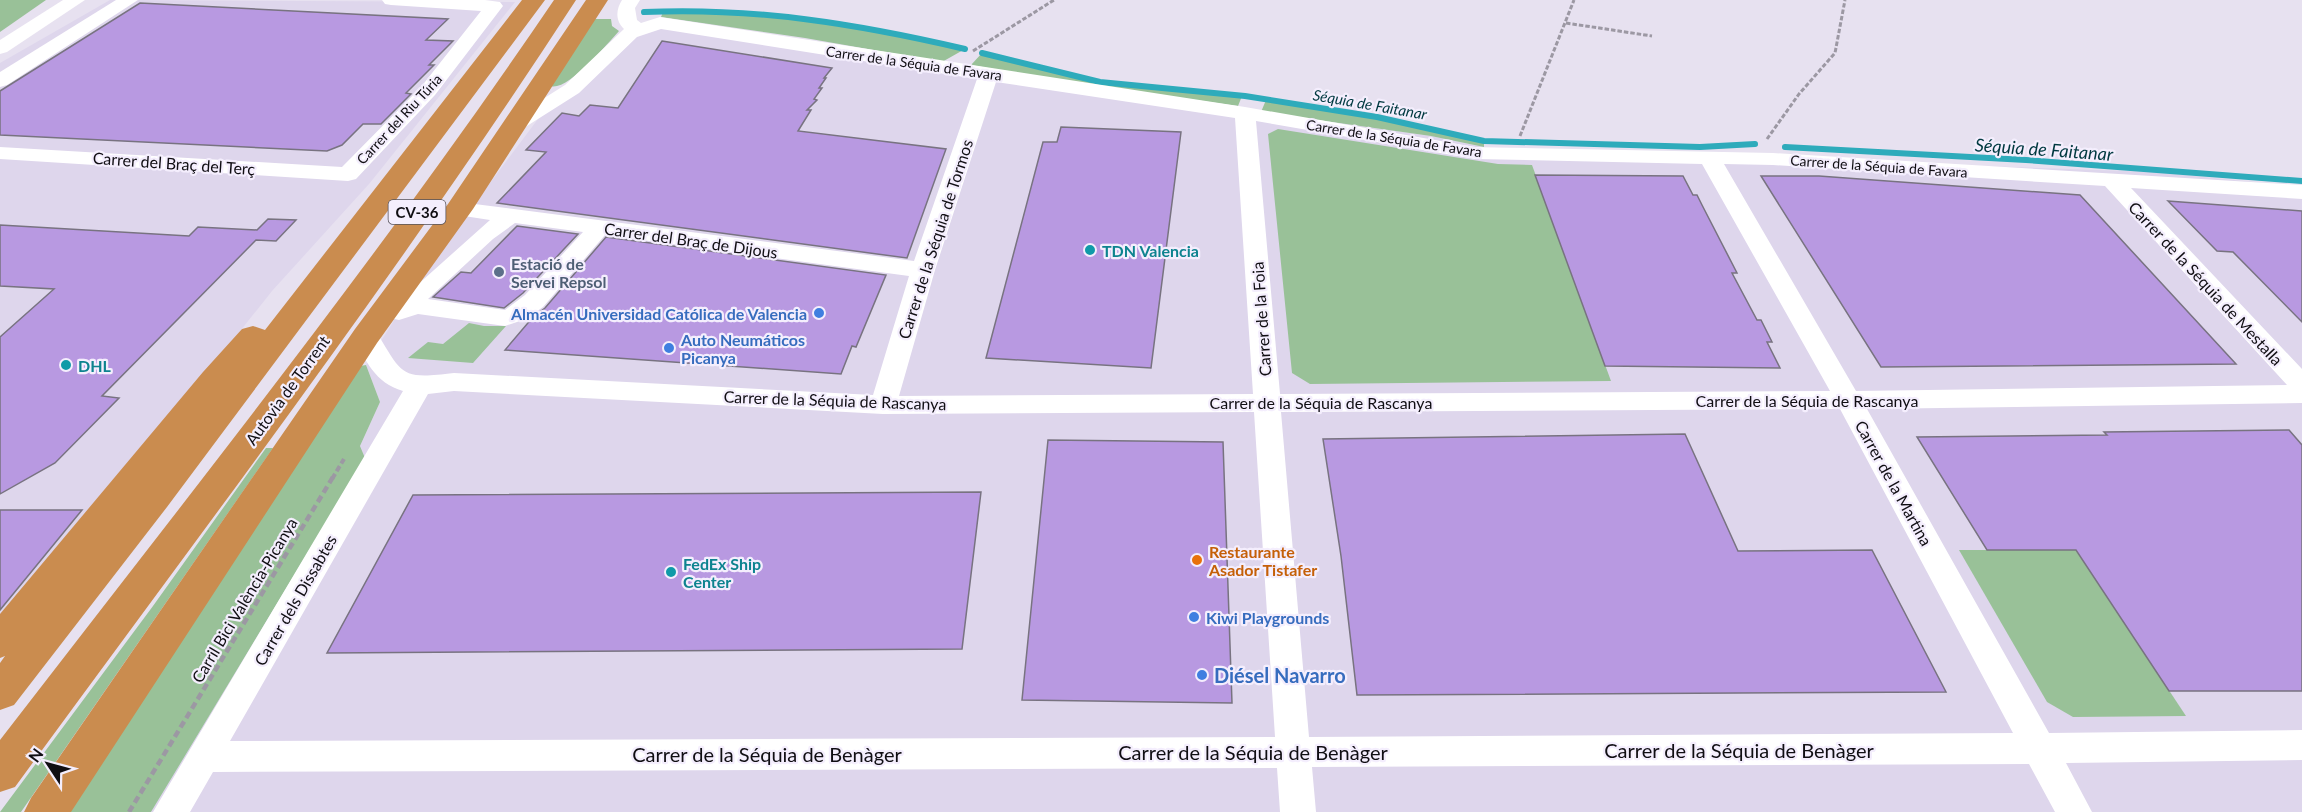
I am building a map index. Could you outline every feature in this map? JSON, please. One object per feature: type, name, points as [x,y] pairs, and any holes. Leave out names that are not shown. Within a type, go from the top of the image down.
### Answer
[{"type":"highway","name":"CV-36","points":[[0,693],[154,498],[534,0]]},
{"type":"highway","name":"Autovia de Torrent","points":[[0,773],[300,373],[501,98],[565,0]]},
{"type":"highway","points":[[46,812],[369,334],[459,209],[597,0]]},
{"type":"highway","points":[[0,642],[214,380],[448,114]]},
{"type":"street","points":[[0,81],[129,0]]},
{"type":"street","name":"Carrer del Riu Túria","points":[[348,174],[428,91],[494,6],[391,0]]},
{"type":"street","points":[[631,0],[626,16],[628,23],[638,29]]},
{"type":"street","points":[[0,48],[76,1]]},
{"type":"street","name":"Carrer de la Séquia de Favara","points":[[638,29],[660,23],[1245,113],[1475,153],[1773,159],[2302,192]]},
{"type":"street","points":[[512,127],[572,89],[630,33],[638,29]]},
{"type":"street","name":"Carrer de la Séquia de Tormos","points":[[883,405],[923,270],[989,74]]},
{"type":"street","name":"Carrer de la Foia","points":[[1245,113],[1298,812]]},
{"type":"street","name":"Carrer del Braç del Terç","points":[[0,153],[348,174]]},
{"type":"street","name":"Carrer de la Martina","points":[[1709,157],[1848,400],[2074,812]]},
{"type":"street","name":"Carrer de la Séquia de Mestalla","points":[[2111,180],[2302,385]]},
{"type":"street","name":"Carrer del Braç de Dijous","points":[[459,209],[923,270]]},
{"type":"street","points":[[418,388],[393,379],[373,350],[369,334],[408,307],[485,234],[510,216]]},
{"type":"street","points":[[408,307],[418,306],[505,318],[513,316],[534,300],[599,228]]},
{"type":"street","name":"Carrer de la Séquia de Rascanya","points":[[418,388],[454,382],[883,405],[1848,400],[2302,394]]},
{"type":"street","name":"Carrer dels Dissabtes","points":[[171,812],[418,388]]},
{"type":"street","name":"Carrer de la Séquia de Benàger","points":[[203,757],[2039,749],[2302,745]]},
{"type":"path","points":[[950,69],[978,48],[1054,0]]},
{"type":"path","points":[[1519,136],[1574,0]]},
{"type":"path","points":[[1773,159],[1763,144],[1799,94],[1835,53],[1845,0]]},
{"type":"path","points":[[1566,23],[1652,36]]},
{"type":"path","name":"Carril Bici València-Picanya","points":[[129,812],[347,455]]},
{"type":"shaded area","points":[[110,0],[515,2],[369,184],[272,291],[0,633],[0,63]]},
{"type":"shaded area","points":[[660,23],[902,62],[1431,136],[1484,147],[1764,155],[1951,165],[2155,172],[2302,187],[2302,812],[151,812],[365,458],[360,446],[380,402],[366,365],[420,279],[550,103],[630,33]]},
{"type":"green space","points":[[0,0],[46,0],[0,32]]},
{"type":"green space","points":[[664,10],[767,13],[861,26],[965,49],[942,62],[805,38],[661,17]]},
{"type":"green space","points":[[595,19],[611,19],[612,26],[619,31],[577,75],[558,86],[550,86]]},
{"type":"green space","points":[[982,53],[1100,82],[1242,96],[1238,106],[1074,83],[971,65]]},
{"type":"green space","points":[[1266,100],[1377,117],[1484,141],[1484,147],[1431,136],[1261,112]]},
{"type":"green space","points":[[1278,129],[1498,164],[1532,165],[1611,381],[1310,384],[1292,373],[1268,134]]},
{"type":"green space","points":[[469,323],[506,326],[473,363],[408,358],[428,342],[443,344]]},
{"type":"green space","points":[[366,365],[380,402],[360,446],[365,458],[151,812],[65,812],[360,366]]},
{"type":"green space","points":[[266,448],[273,448],[21,812],[0,812],[153,606]]},
{"type":"green space","points":[[1959,550],[2076,550],[2186,716],[2073,717],[2047,702]]},
{"type":"building","points":[[140,3],[448,19],[426,40],[453,41],[429,65],[434,65],[406,93],[411,94],[381,124],[363,124],[342,145],[327,151],[0,135],[0,91]]},
{"type":"building","points":[[662,41],[832,68],[824,78],[826,78],[819,88],[822,88],[814,99],[817,100],[807,110],[811,110],[798,131],[946,149],[907,258],[497,203],[546,152],[526,150],[562,113],[579,116],[590,105],[618,108]]},
{"type":"building","name":"TDN Valencia","points":[[1061,127],[1181,132],[1151,368],[986,358],[1043,142],[1057,142]]},
{"type":"building","points":[[1535,175],[1683,176],[1693,195],[1697,195],[1737,273],[1732,273],[1757,320],[1761,320],[1772,342],[1767,342],[1780,368],[1605,366]]},
{"type":"building","points":[[1761,176],[1819,176],[2080,195],[2236,364],[1881,367]]},
{"type":"building","points":[[2168,201],[2302,211],[2302,322],[2233,252],[2217,251]]},
{"type":"building","name":"DHL","points":[[268,219],[296,220],[276,241],[256,240],[102,396],[119,398],[55,463],[0,494],[0,337],[54,289],[0,286],[0,225],[189,236],[198,227],[257,230]]},
{"type":"building","name":"Estació de Servei Repsol","points":[[517,226],[578,234],[523,293],[504,308],[433,297],[461,272],[471,273]]},
{"type":"building","points":[[606,237],[886,275],[856,347],[852,346],[841,374],[505,350],[533,317],[545,308]]},
{"type":"building","points":[[2289,430],[2302,445],[2302,691],[2169,691],[2076,550],[1987,550],[1917,437],[2107,435],[2104,432]]},
{"type":"building","points":[[1685,434],[1738,551],[1872,550],[1946,692],[1357,695],[1341,556],[1323,439]]},
{"type":"building","points":[[1048,440],[1223,442],[1232,703],[1022,700]]},
{"type":"building","name":"FedEx Ship Center","points":[[981,492],[962,649],[327,653],[413,495]]},
{"type":"building","points":[[0,510],[82,510],[0,610]]},
{"type":"waterway","name":"Séquia de Faitanar","points":[[644,12],[726,12],[806,19],[885,32],[965,49]]},
{"type":"waterway","name":"Séquia de Faitanar","points":[[982,53],[1100,82],[1245,96],[1377,117],[1484,141],[1700,147],[1755,144]]},
{"type":"waterway","name":"Séquia de Faitanar","points":[[1785,147],[2026,160],[2302,181]]},
{"type":"place","name":"TDN Valencia","points":[[1090,250]]},
{"type":"place","name":"Estació de Servei Repsol","points":[[499,272]]},
{"type":"place","name":"Almacén Universidad Católica de Valencia","points":[[819,313]]},
{"type":"place","name":"Auto Neumáticos Picanya","points":[[669,348]]},
{"type":"place","name":"DHL","points":[[66,365]]},
{"type":"place","name":"Restaurante Asador Tistafer","points":[[1197,560]]},
{"type":"place","name":"FedEx Ship Center","points":[[671,572]]},
{"type":"place","name":"Kiwi Playgrounds","points":[[1194,617]]},
{"type":"place","name":"Diésel Navarro","points":[[1202,675]]}]
